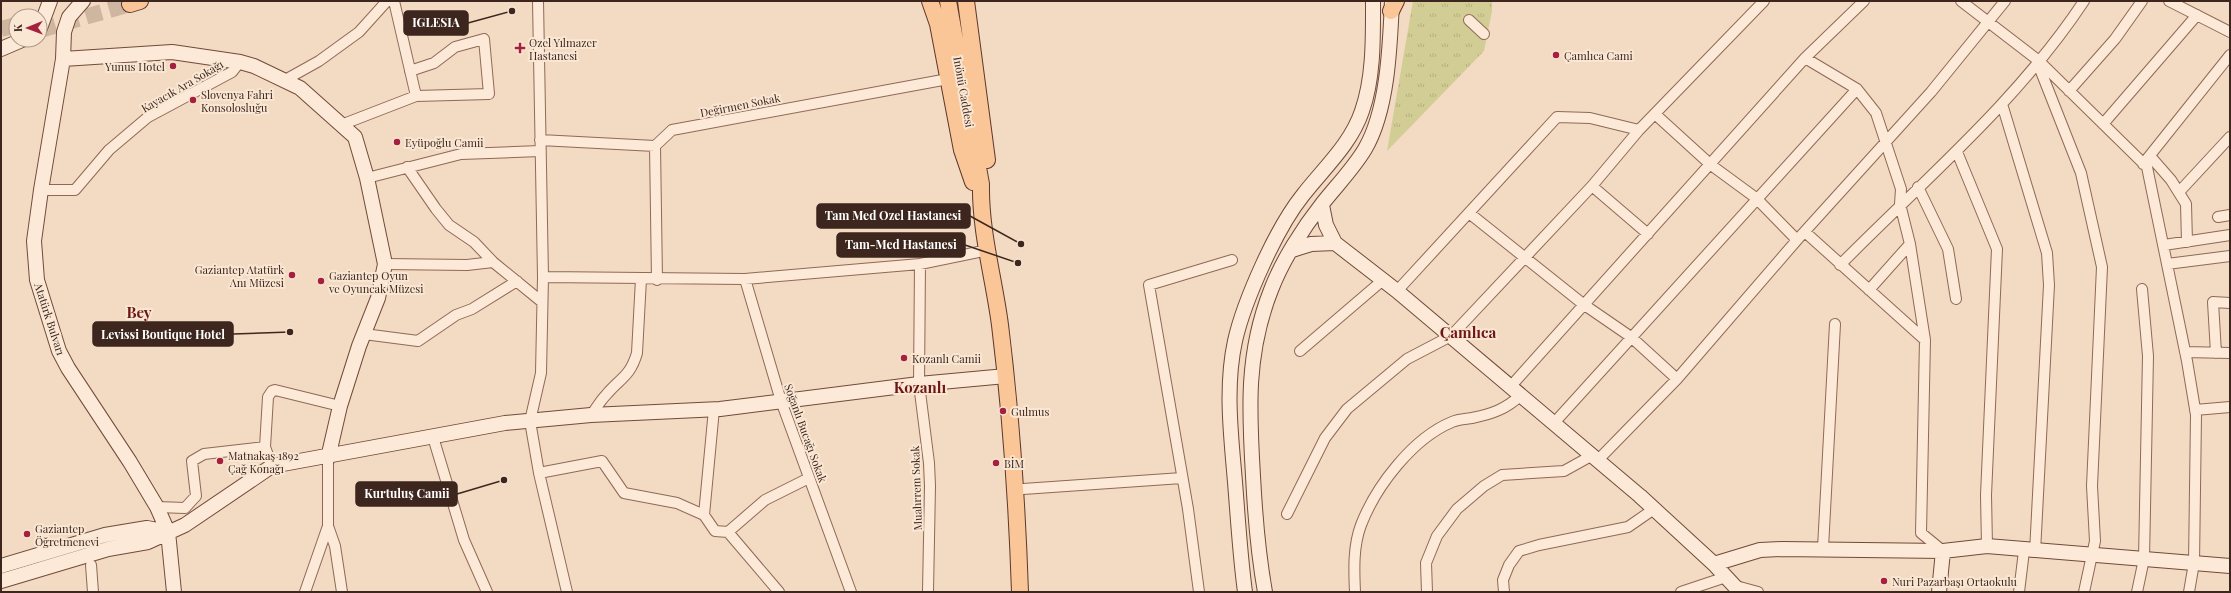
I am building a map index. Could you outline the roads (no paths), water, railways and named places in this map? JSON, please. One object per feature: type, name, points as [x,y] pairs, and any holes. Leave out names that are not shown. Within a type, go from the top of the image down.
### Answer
[{"type":"main road","points":[[930,1],[938,24],[962,150],[985,202],[999,247],[1016,382],[1023,489],[1026,592]]},
{"type":"main road","name":"Inönü Caddesi","points":[[948,1],[985,202]]},
{"type":"main road","points":[[966,1],[987,154],[985,202],[988,250],[1006,376],[1020,592]]},
{"type":"street","name":"Atatürk Bulvarı","points":[[83,1],[73,11],[65,26],[64,59],[41,190],[34,241],[37,280],[59,351],[68,368],[130,462],[157,507],[168,532],[174,592]]},
{"type":"street","points":[[285,80],[319,61],[359,32],[387,1]]},
{"type":"street","points":[[394,1],[416,96]]},
{"type":"street","points":[[538,1],[543,277],[541,373],[530,421],[539,473],[567,592]]},
{"type":"street","points":[[1245,592],[1239,553],[1229,414],[1231,372],[1235,340],[1264,262],[1287,219],[1302,196],[1347,142],[1363,110],[1371,68],[1373,1]]},
{"type":"street","points":[[1287,514],[1325,438],[1347,410],[1408,358],[1451,336],[1526,258],[1592,186],[1639,130],[1764,1]]},
{"type":"street","points":[[1355,592],[1354,559],[1361,526],[1380,490],[1400,462],[1432,431],[1453,421],[1489,415],[1509,406],[1516,390],[1583,304],[1711,165],[1805,58],[1864,1]]},
{"type":"street","points":[[1961,1],[1989,21],[2039,63],[2103,124],[2146,160],[2179,192],[2186,204],[2187,242]]},
{"type":"street","points":[[1427,592],[1426,563],[1437,536],[1457,509],[1484,486],[1502,475],[1564,471],[1594,458],[1677,379],[1797,240],[1931,92],[2005,1]]},
{"type":"street","points":[[1840,266],[1900,204],[1957,152],[2002,104],[2039,63],[2065,30],[2084,1]]},
{"type":"street","points":[[2069,91],[2115,39],[2142,1]]},
{"type":"street","points":[[2169,1],[2230,32]]},
{"type":"street","points":[[1265,592],[1255,531],[1249,411],[1252,354],[1271,289],[1304,227],[1350,172],[1366,147],[1377,119],[1384,89],[1393,4]]},
{"type":"street","points":[[2103,124],[2197,15]]},
{"type":"street","points":[[1469,20],[1484,34]]},
{"type":"street","points":[[341,125],[416,96],[489,94],[484,39],[455,47],[434,63],[410,72]]},
{"type":"street","points":[[64,59],[172,52],[240,62],[285,80],[300,88],[355,137],[367,178],[385,264],[378,298],[364,334],[340,406],[328,458],[328,526],[305,592]]},
{"type":"street","points":[[2189,592],[2194,563],[2195,410],[2185,352],[2146,160],[2230,55]]},
{"type":"street","points":[[1805,58],[1857,89],[1876,113],[1901,190],[1900,204],[1910,244],[1925,340],[1921,533],[1943,551]]},
{"type":"street","name":"Kayacık Ara Sokağı","points":[[41,190],[75,190],[109,150],[148,117],[232,72],[240,62]]},
{"type":"street","points":[[2039,63],[2081,173],[2102,267],[2092,486],[2095,531],[2092,555],[2084,592]]},
{"type":"street","name":"Değirmen Sokak","points":[[655,146],[672,130],[948,79]]},
{"type":"street","points":[[1554,423],[1631,337],[1694,271],[1756,198],[1857,89]]},
{"type":"street","points":[[2002,104],[2021,162],[2048,261],[2050,285],[2030,551],[2019,592]]},
{"type":"street","points":[[1655,114],[1711,165],[1756,198],[1797,240]]},
{"type":"street","points":[[1398,291],[1557,117],[1590,118],[1639,130]]},
{"type":"street","points":[[2179,192],[2230,137]]},
{"type":"street","points":[[540,140],[655,146],[657,280]]},
{"type":"street","points":[[367,178],[461,154],[540,151]]},
{"type":"street","points":[[1957,152],[1997,249],[1986,495],[1987,546]]},
{"type":"street","points":[[407,167],[449,225],[474,242],[493,262],[542,302]]},
{"type":"street","points":[[1592,186],[1648,234]]},
{"type":"street","points":[[1918,187],[1948,249],[1956,299]]},
{"type":"street","points":[[1322,205],[1326,225],[1335,243],[1398,291],[1516,390],[1654,509],[1714,564],[1738,589],[1758,592]]},
{"type":"street","points":[[1469,213],[1583,304],[1631,337],[1677,379]]},
{"type":"street","points":[[2218,217],[2230,215]]},
{"type":"street","points":[[1805,232],[1840,266],[1925,340]]},
{"type":"street","points":[[2164,245],[2230,235]]},
{"type":"street","points":[[1292,250],[1312,244],[1335,243]]},
{"type":"street","points":[[1869,290],[1910,244]]},
{"type":"street","points":[[543,277],[657,280],[746,279],[920,264],[988,250]]},
{"type":"street","points":[[2167,264],[2230,256]]},
{"type":"street","points":[[1199,592],[1182,478],[1149,286],[1232,260]]},
{"type":"street","points":[[385,264],[467,265],[493,262]]},
{"type":"street","name":"Muahrrem Sokak","points":[[920,264],[919,384],[929,463],[928,592]]},
{"type":"street","points":[[591,416],[606,395],[629,373],[633,364],[636,353],[641,279]]},
{"type":"street","name":"Soğanlı Bucağı Sokak","points":[[746,279],[781,401],[851,592]]},
{"type":"street","points":[[1300,351],[1383,280]]},
{"type":"street","points":[[364,334],[418,341],[456,315],[476,306],[517,281]]},
{"type":"street","points":[[2137,592],[2144,559],[2148,356],[2142,289]]},
{"type":"street","points":[[2216,353],[2213,302],[2230,303]]},
{"type":"street","points":[[1823,548],[1835,324]]},
{"type":"street","points":[[2185,352],[2230,354]]},
{"type":"street","points":[[1,581],[147,528],[168,532],[185,525],[272,466],[328,458],[505,423],[591,416],[714,409],[919,384],[1006,376]]},
{"type":"street","points":[[272,466],[265,447],[268,397],[272,391],[276,390],[340,406]]},
{"type":"street","points":[[2195,410],[2230,407]]},
{"type":"street","points":[[704,515],[714,409]]},
{"type":"street","points":[[432,437],[464,540],[487,592]]},
{"type":"street","points":[[185,525],[185,508],[196,496],[192,461],[204,454],[265,447]]},
{"type":"street","points":[[539,473],[602,462],[624,493],[677,503],[704,515],[715,531],[728,532],[779,592]]},
{"type":"street","points":[[728,532],[765,500],[809,478]]},
{"type":"street","points":[[1023,489],[1182,478]]},
{"type":"street","points":[[157,507],[185,508]]},
{"type":"street","points":[[1504,592],[1503,580],[1519,551],[1539,545],[1628,527],[1654,509]]},
{"type":"street","points":[[328,526],[335,546],[342,592]]},
{"type":"street","points":[[1,566],[106,542]]},
{"type":"street","points":[[1714,564],[1760,550],[1823,548],[1943,551],[1987,546],[2030,551],[2230,566]]},
{"type":"street","points":[[1939,592],[1943,551]]},
{"type":"street","points":[[91,565],[93,592]]},
{"type":"street","points":[[1680,592],[1726,577]]},
{"type":"tunnel","points":[[48,28],[130,4]]},
{"type":"tunnel","points":[[1,29],[8,27]]},
{"type":"place","name":"IGLESIA","points":[[512,11]]},
{"type":"place","name":"Ozel Yılmazer Hastanesi","points":[[520,48]]},
{"type":"place","name":"Çamlıca Cami","points":[[1556,55]]},
{"type":"place","name":"Yunus Hotel","points":[[173,66]]},
{"type":"place","name":"Slovenya Fahri Konsolosluğu","points":[[193,100]]},
{"type":"place","name":"Eyüpoğlu Camii","points":[[397,142]]},
{"type":"place","name":"Tam Med Ozel Hastanesi","points":[[1021,244]]},
{"type":"place","name":"Tam-Med Hastanesi","points":[[1018,263]]},
{"type":"place","name":"Gaziantep Atatürk Anı Müzesi","points":[[292,275]]},
{"type":"place","name":"Gaziantep Oyun ve Oyuncak Müzesi","points":[[321,281]]},
{"type":"place","name":"Levissi Boutique Hotel","points":[[290,332]]},
{"type":"place","name":"Kozanlı Camii","points":[[904,358]]},
{"type":"place","name":"Gulmus","points":[[1003,411]]},
{"type":"place","name":"Matnakaş 1892 Çağ Konağı","points":[[220,461]]},
{"type":"place","name":"BİM","points":[[996,463]]},
{"type":"place","name":"Kurtuluş Camii","points":[[504,480]]},
{"type":"place","name":"Gaziantep Öğretmenevi","points":[[27,534]]},
{"type":"place","name":"Nuri Pazarbaşı Ortaokulu","points":[[1884,581]]},
{"type":"district","name":"Bey","points":[[139,312]]},
{"type":"district","name":"Çamlıca","points":[[1468,332]]},
{"type":"district","name":"Kozanlı","points":[[920,387]]}]
